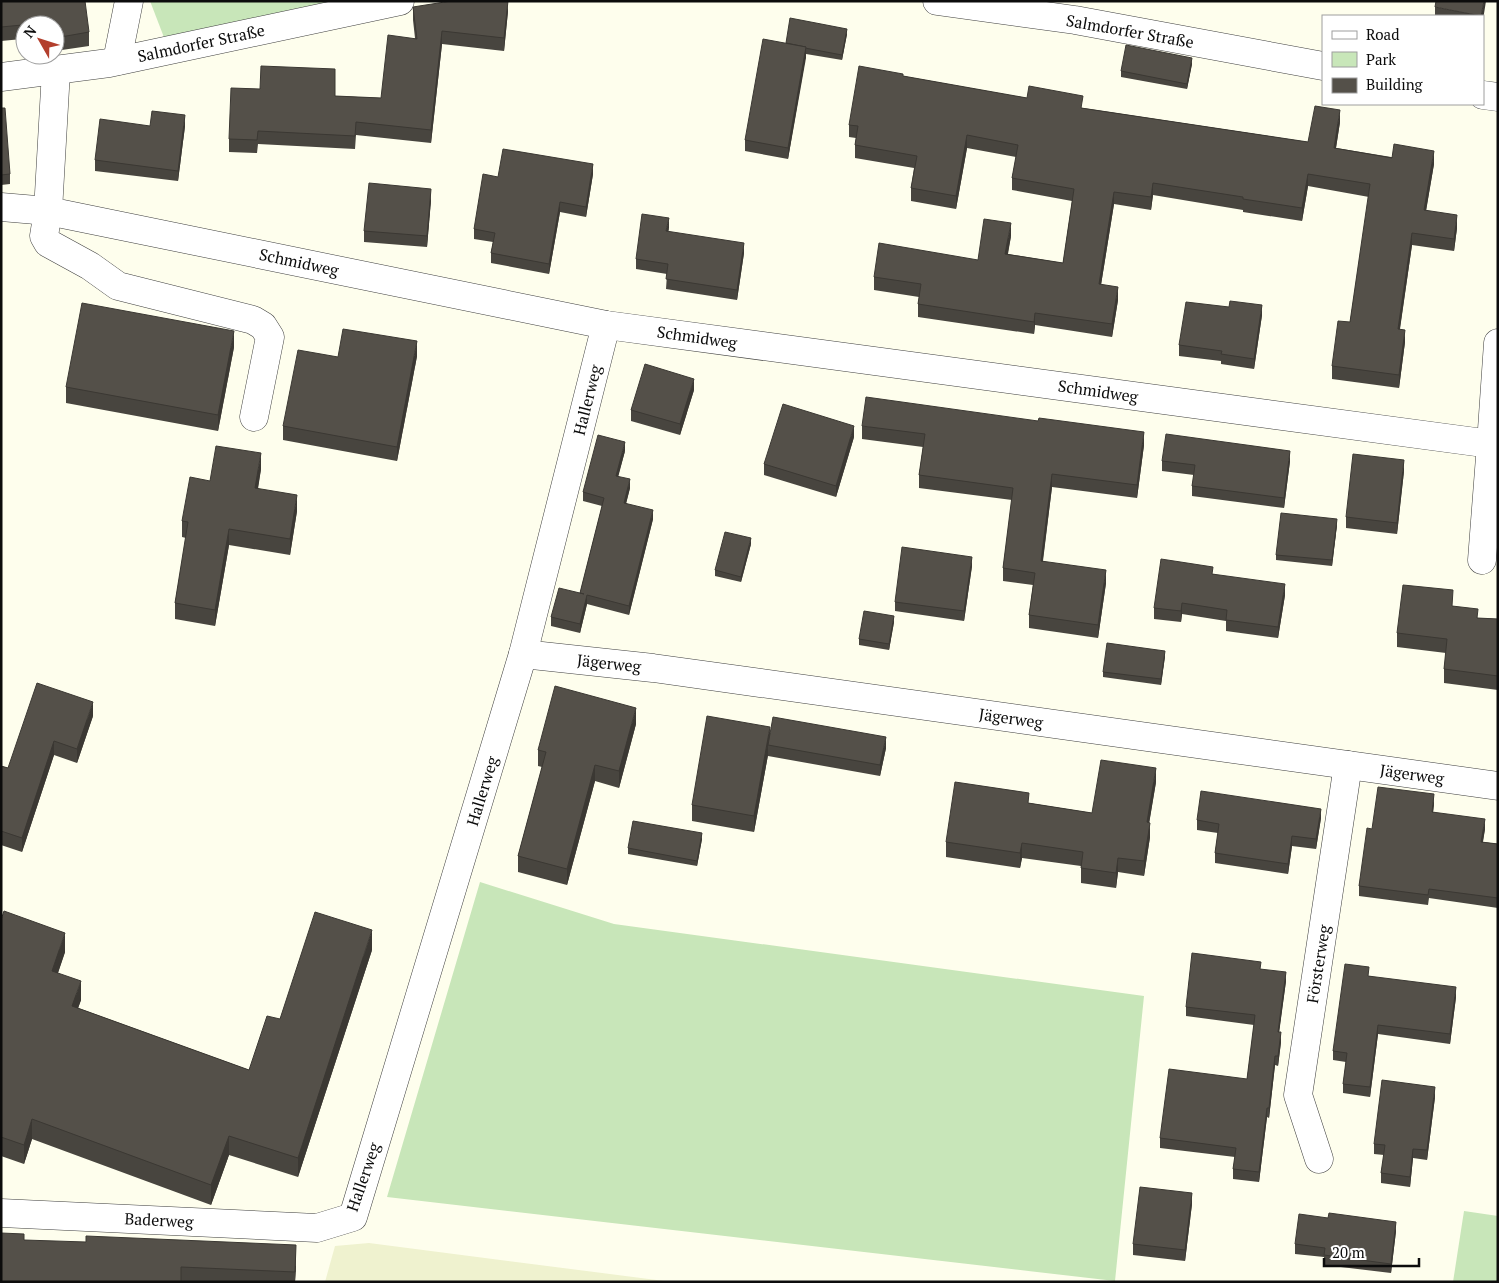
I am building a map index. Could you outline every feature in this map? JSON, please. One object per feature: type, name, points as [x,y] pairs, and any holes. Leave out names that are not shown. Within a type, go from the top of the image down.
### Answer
[{"type":"street","points":[[117,61],[129,1]]},
{"type":"street","name":"Salmdorfer Straße","points":[[1,77],[56,71],[117,61],[400,1]]},
{"type":"street","name":"Salmdorfer Straße","points":[[937,1],[1077,11],[1322,66]]},
{"type":"street","points":[[56,71],[48,211],[44,236],[48,243],[90,266],[118,286],[253,320],[263,326],[270,337],[254,417]]},
{"type":"street","points":[[1484,95],[1498,98]]},
{"type":"street","name":"Schmidweg","points":[[1,207],[48,211],[606,325],[1491,444]]},
{"type":"street","name":"Hallerweg","points":[[317,1228],[353,1217],[523,654],[606,325]]},
{"type":"street","points":[[1482,560],[1498,343]]},
{"type":"street","name":"Jägerweg","points":[[523,654],[653,668],[1498,786]]},
{"type":"street","name":"Försterweg","points":[[1319,1159],[1298,1095],[1348,765]]},
{"type":"street","name":"Baderweg","points":[[1,1213],[317,1228]]},
{"type":"green space","points":[[150,1],[332,1],[165,40]]},
{"type":"green space","points":[[480,882],[614,924],[1144,996],[1115,1281],[387,1197]]},
{"type":"green space","points":[[1464,1211],[1498,1216],[1498,1282],[1453,1282]]},
{"type":"green space","points":[[369,1243],[672,1282],[325,1282],[335,1246]]},
{"type":"building","points":[[1,1],[85,1],[89,32],[65,36],[65,15],[15,15],[15,26],[1,27]]},
{"type":"building","points":[[451,1],[508,1],[504,38],[442,31],[431,130],[356,122],[355,136],[258,131],[257,140],[229,139],[231,88],[260,89],[261,66],[335,69],[335,96],[381,98],[388,35],[417,39],[413,7]]},
{"type":"building","points":[[1436,1],[1484,1],[1481,15],[1435,7]]},
{"type":"building","points":[[790,18],[847,29],[842,55],[786,43]]},
{"type":"building","points":[[763,39],[806,47],[788,148],[745,140]]},
{"type":"building","points":[[1126,45],[1192,58],[1187,84],[1121,71]]},
{"type":"building","points":[[859,66],[903,74],[903,76],[1027,98],[1029,86],[1083,96],[1081,108],[1308,142],[1315,106],[1340,110],[1334,148],[1392,158],[1394,144],[1434,151],[1424,210],[1457,215],[1454,239],[1412,233],[1398,329],[1405,330],[1399,375],[1332,366],[1338,321],[1350,322],[1370,184],[1308,174],[1302,208],[1153,183],[1151,197],[1114,192],[1099,284],[1118,287],[1112,324],[1035,313],[1034,322],[918,304],[921,284],[874,277],[879,243],[978,260],[984,219],[1011,223],[1005,254],[1063,263],[1074,189],[1012,178],[1018,145],[967,135],[956,196],[911,188],[917,156],[855,145],[858,126],[849,125]]},
{"type":"building","points":[[1,108],[5,108],[10,174],[1,175]]},
{"type":"building","points":[[152,111],[185,115],[178,171],[95,160],[100,119],[150,126]]},
{"type":"building","points":[[503,149],[593,164],[586,207],[560,202],[549,264],[491,253],[495,233],[474,229],[483,174],[498,177]]},
{"type":"building","points":[[369,183],[431,189],[427,236],[364,231]]},
{"type":"building","points":[[642,214],[669,218],[666,231],[744,243],[737,290],[666,279],[668,264],[636,259]]},
{"type":"building","points":[[1230,301],[1262,305],[1254,359],[1221,354],[1222,351],[1179,345],[1186,302],[1229,307]]},
{"type":"building","points":[[82,303],[234,331],[218,415],[66,387]]},
{"type":"building","points":[[343,329],[417,341],[397,447],[283,426],[298,350],[338,357]]},
{"type":"building","points":[[645,364],[694,379],[680,424],[631,410]]},
{"type":"building","points":[[866,397],[1038,421],[1039,418],[1144,432],[1137,485],[1052,474],[1041,561],[1106,570],[1098,625],[1029,615],[1035,573],[1003,568],[1013,488],[919,475],[925,434],[862,426]]},
{"type":"building","points":[[783,404],[854,426],[836,486],[764,464]]},
{"type":"building","points":[[1166,434],[1290,451],[1284,498],[1192,486],[1195,465],[1162,461]]},
{"type":"building","points":[[598,435],[625,442],[616,476],[630,479],[624,503],[653,510],[629,606],[587,595],[580,624],[551,617],[559,588],[584,594],[580,593],[604,498],[583,492]]},
{"type":"building","points":[[216,446],[261,453],[255,488],[297,495],[290,539],[229,529],[215,610],[175,603],[188,522],[182,521],[190,477],[210,481]]},
{"type":"building","points":[[1353,454],[1404,460],[1397,523],[1346,517]]},
{"type":"building","points":[[1281,513],[1337,519],[1332,560],[1276,555]]},
{"type":"building","points":[[725,532],[751,538],[741,577],[715,570]]},
{"type":"building","points":[[902,547],[972,557],[964,611],[895,602]]},
{"type":"building","points":[[1161,559],[1213,567],[1212,574],[1285,584],[1278,627],[1226,620],[1227,610],[1182,603],[1181,611],[1154,608]]},
{"type":"building","points":[[1403,585],[1453,590],[1452,606],[1478,609],[1477,618],[1498,619],[1498,676],[1444,669],[1447,639],[1397,633]]},
{"type":"building","points":[[864,611],[894,616],[889,644],[859,639]]},
{"type":"building","points":[[1107,643],[1165,651],[1161,679],[1103,672]]},
{"type":"building","points":[[37,683],[93,702],[77,749],[54,741],[22,838],[1,831],[1,766],[8,768]]},
{"type":"building","points":[[555,686],[636,708],[619,771],[595,765],[567,869],[518,856],[546,752],[538,750]]},
{"type":"building","points":[[707,716],[770,727],[754,816],[692,805]]},
{"type":"building","points":[[773,717],[886,737],[880,765],[768,745]]},
{"type":"building","points":[[1101,760],[1156,768],[1147,822],[1150,823],[1144,861],[1118,858],[1116,873],[1081,868],[1083,852],[1022,843],[1020,853],[946,842],[955,782],[1029,793],[1028,803],[1092,813]]},
{"type":"building","points":[[1378,787],[1434,794],[1432,812],[1485,819],[1481,842],[1498,844],[1498,898],[1429,889],[1428,895],[1359,886],[1367,828],[1372,829]]},
{"type":"building","points":[[1201,791],[1321,809],[1316,839],[1292,836],[1288,864],[1215,853],[1219,824],[1197,820]]},
{"type":"building","points":[[633,821],[702,833],[697,861],[628,848]]},
{"type":"building","points":[[4,911],[65,933],[52,971],[81,981],[72,1006],[249,1070],[267,1016],[280,1019],[315,912],[372,930],[298,1158],[229,1136],[211,1185],[32,1119],[24,1145],[1,1137],[1,920]]},
{"type":"building","points":[[1192,953],[1261,962],[1260,969],[1286,972],[1278,1032],[1281,1032],[1278,1056],[1275,1056],[1259,1172],[1233,1169],[1236,1148],[1160,1138],[1169,1069],[1247,1079],[1255,1015],[1186,1007]]},
{"type":"building","points":[[1345,964],[1369,967],[1368,976],[1456,987],[1450,1034],[1378,1025],[1370,1087],[1343,1084],[1347,1053],[1333,1051]]},
{"type":"building","points":[[1382,1080],[1435,1087],[1427,1150],[1413,1149],[1410,1177],[1381,1173],[1385,1145],[1374,1144]]},
{"type":"building","points":[[1140,1187],[1192,1193],[1185,1250],[1133,1244]]},
{"type":"building","points":[[1329,1213],[1396,1222],[1391,1264],[1324,1255],[1325,1248],[1295,1244],[1299,1214],[1328,1218]]},
{"type":"building","points":[[1,1233],[24,1234],[24,1240],[86,1242],[86,1236],[296,1245],[295,1272],[181,1267],[181,1282],[1,1282]]}]
